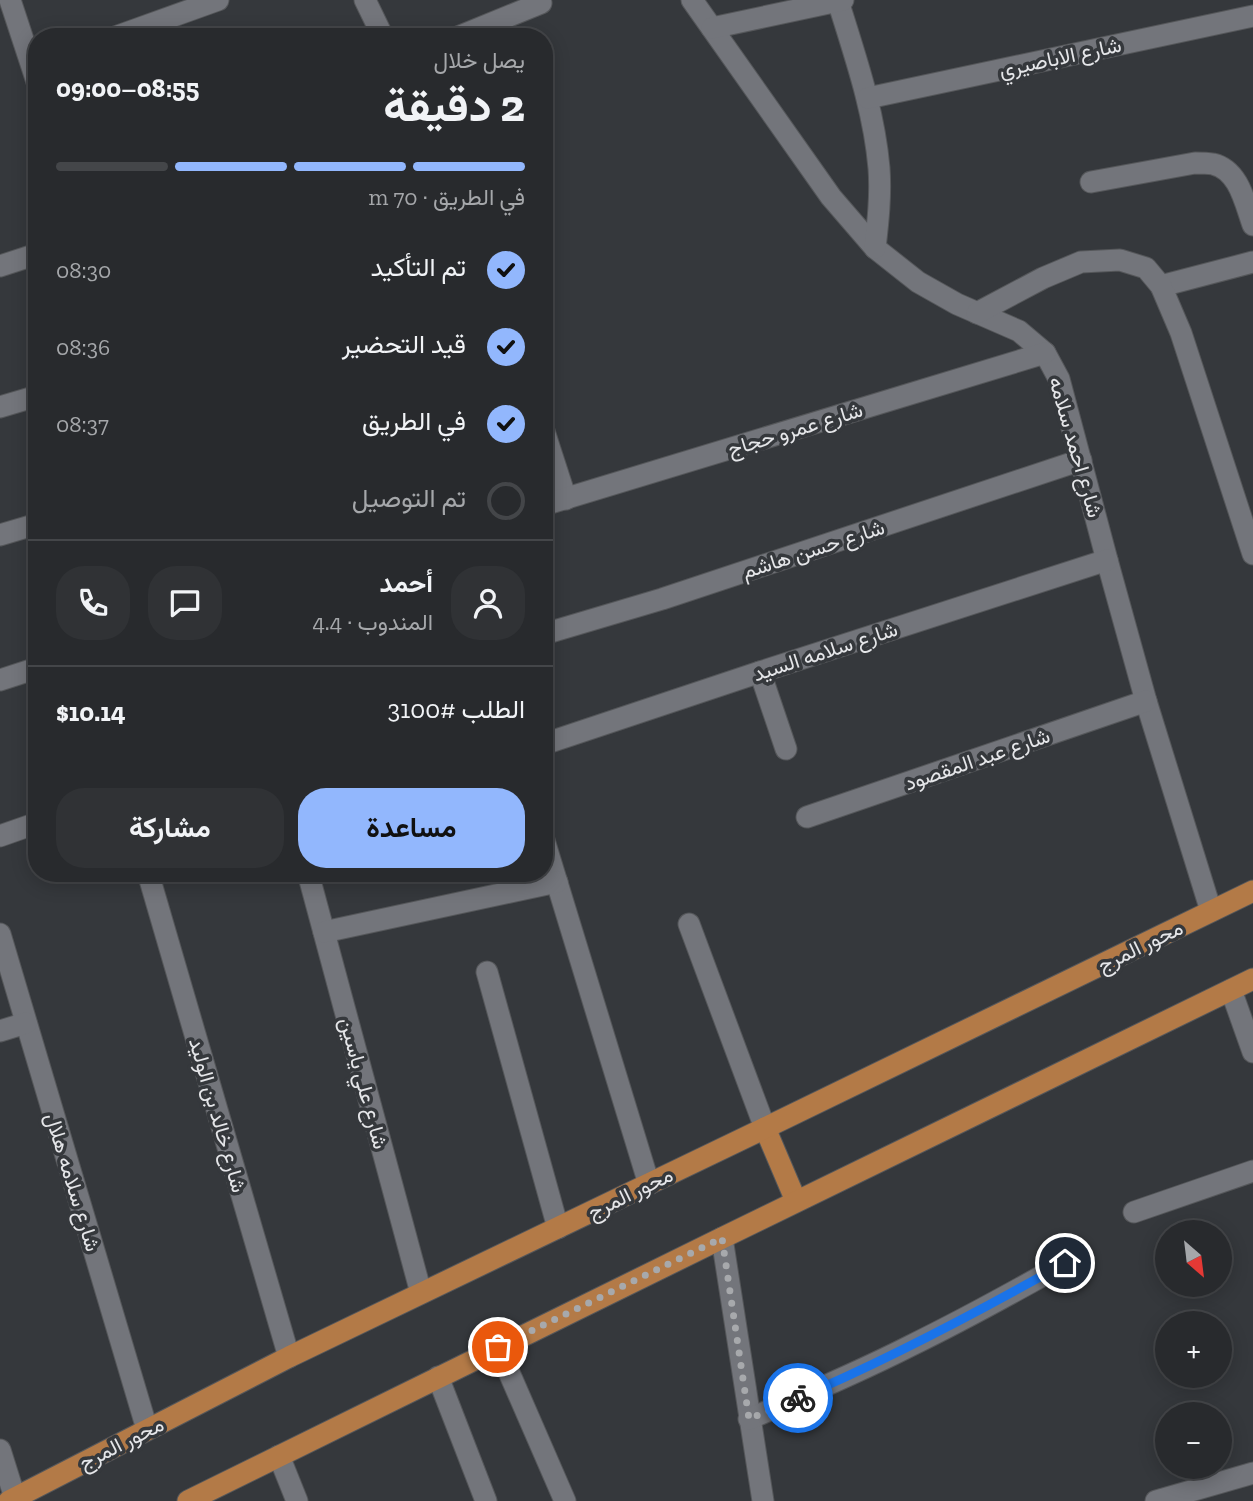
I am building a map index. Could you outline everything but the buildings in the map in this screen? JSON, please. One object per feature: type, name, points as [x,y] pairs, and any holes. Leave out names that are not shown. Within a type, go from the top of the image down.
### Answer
[{"type":"main road","name":"محور المرج","points":[[12,1499],[289,1357],[1253,891]]},
{"type":"main road","points":[[188,1501],[1253,979]]},
{"type":"main road","points":[[765,1128],[796,1201]]},
{"type":"street","points":[[10,0],[28,51]]},
{"type":"street","points":[[167,28],[218,0]]},
{"type":"street","points":[[365,0],[379,28]]},
{"type":"street","name":"شارع احمد سلامه","points":[[692,0],[831,197],[875,248],[918,282],[957,304],[1019,331],[1045,353],[1059,379],[1146,701],[1211,911]]},
{"type":"street","points":[[712,28],[841,1],[868,98],[874,132],[879,170],[875,248]]},
{"type":"street","points":[[480,28],[541,3]]},
{"type":"street","name":"شارع الاباصيري","points":[[868,98],[1253,16]]},
{"type":"street","points":[[1091,182],[1195,163],[1212,164],[1223,168],[1240,187],[1253,225]]},
{"type":"street","points":[[0,266],[28,257]]},
{"type":"street","points":[[977,313],[1043,278],[1082,262],[1120,260],[1146,268],[1161,286],[1181,333],[1253,554]]},
{"type":"street","points":[[1161,286],[1253,262]]},
{"type":"street","name":"شارع عمرو حجاج","points":[[553,503],[1045,353]]},
{"type":"street","points":[[0,407],[28,399]]},
{"type":"street","points":[[553,459],[566,499]]},
{"type":"street","name":"شارع حسن هاشم","points":[[553,631],[662,599],[1081,460]]},
{"type":"street","points":[[0,535],[28,527]]},
{"type":"street","name":"شارع سلامه السيد","points":[[553,741],[1107,560]]},
{"type":"street","points":[[0,680],[28,671]]},
{"type":"street","points":[[760,672],[786,749]]},
{"type":"street","name":"شارع عبد المقصود","points":[[807,817],[1146,701]]},
{"type":"street","points":[[0,836],[28,826]]},
{"type":"street","points":[[553,869],[649,1184]]},
{"type":"street","name":"شارع خالد بن الوليد","points":[[151,882],[289,1357]]},
{"type":"street","name":"شارع علي ياسين","points":[[310,882],[421,1293]]},
{"type":"street","points":[[324,932],[557,882]]},
{"type":"street","points":[[689,924],[765,1128]]},
{"type":"street","name":"شارع سلامه هلال","points":[[0,934],[147,1429]]},
{"type":"street","points":[[487,972],[558,1228]]},
{"type":"street","points":[[1231,990],[1253,1052]]},
{"type":"street","points":[[0,1031],[26,1023]]},
{"type":"street","points":[[1134,1212],[1253,1171]]},
{"type":"street","points":[[722,1238],[763,1501]]},
{"type":"street","points":[[749,1419],[910,1346],[1065,1263]]},
{"type":"street","points":[[498,1347],[565,1501]]},
{"type":"street","points":[[438,1377],[486,1501]]},
{"type":"street","points":[[0,1450],[12,1499]]},
{"type":"street","points":[[279,1456],[297,1501]]},
{"type":"street","points":[[1156,1501],[1253,1473]]},
{"type":"way so far","points":[[498,1347],[722,1238],[749,1419],[798,1398]]},
{"type":"route","points":[[798,1398],[910,1346],[1065,1263]]}]
